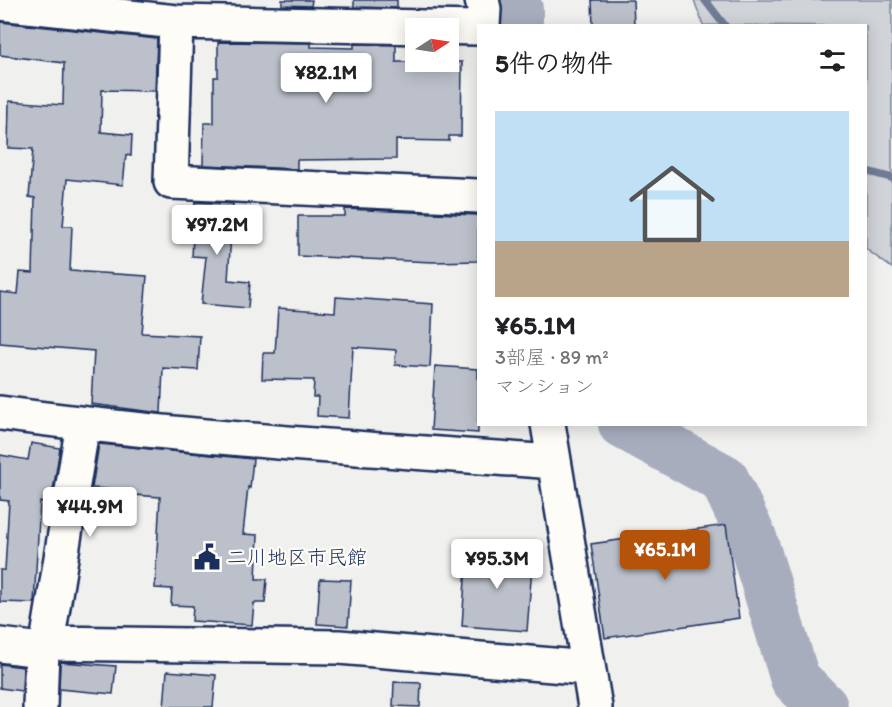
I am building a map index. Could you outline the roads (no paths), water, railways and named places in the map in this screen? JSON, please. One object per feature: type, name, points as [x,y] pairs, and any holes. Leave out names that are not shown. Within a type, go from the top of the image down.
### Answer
[{"type":"street","points":[[482,0],[483,24]]},
{"type":"street","points":[[0,3],[176,22],[477,28]]},
{"type":"street","points":[[176,22],[171,183],[477,196]]},
{"type":"street","points":[[0,413],[83,424],[328,446],[554,462]]},
{"type":"street","points":[[40,707],[45,647],[83,424]]},
{"type":"street","points":[[548,426],[595,707]]},
{"type":"street","points":[[0,645],[339,647],[588,668]]},
{"type":"waterway","points":[[514,0],[518,9],[518,24]]},
{"type":"waterway","points":[[705,0],[723,24]]},
{"type":"waterway","points":[[867,171],[892,178]]},
{"type":"waterway","points":[[627,426],[724,479],[752,538],[795,679],[823,707]]},
{"type":"place","name":"二川地区市民館","points":[[207,557]]}]
